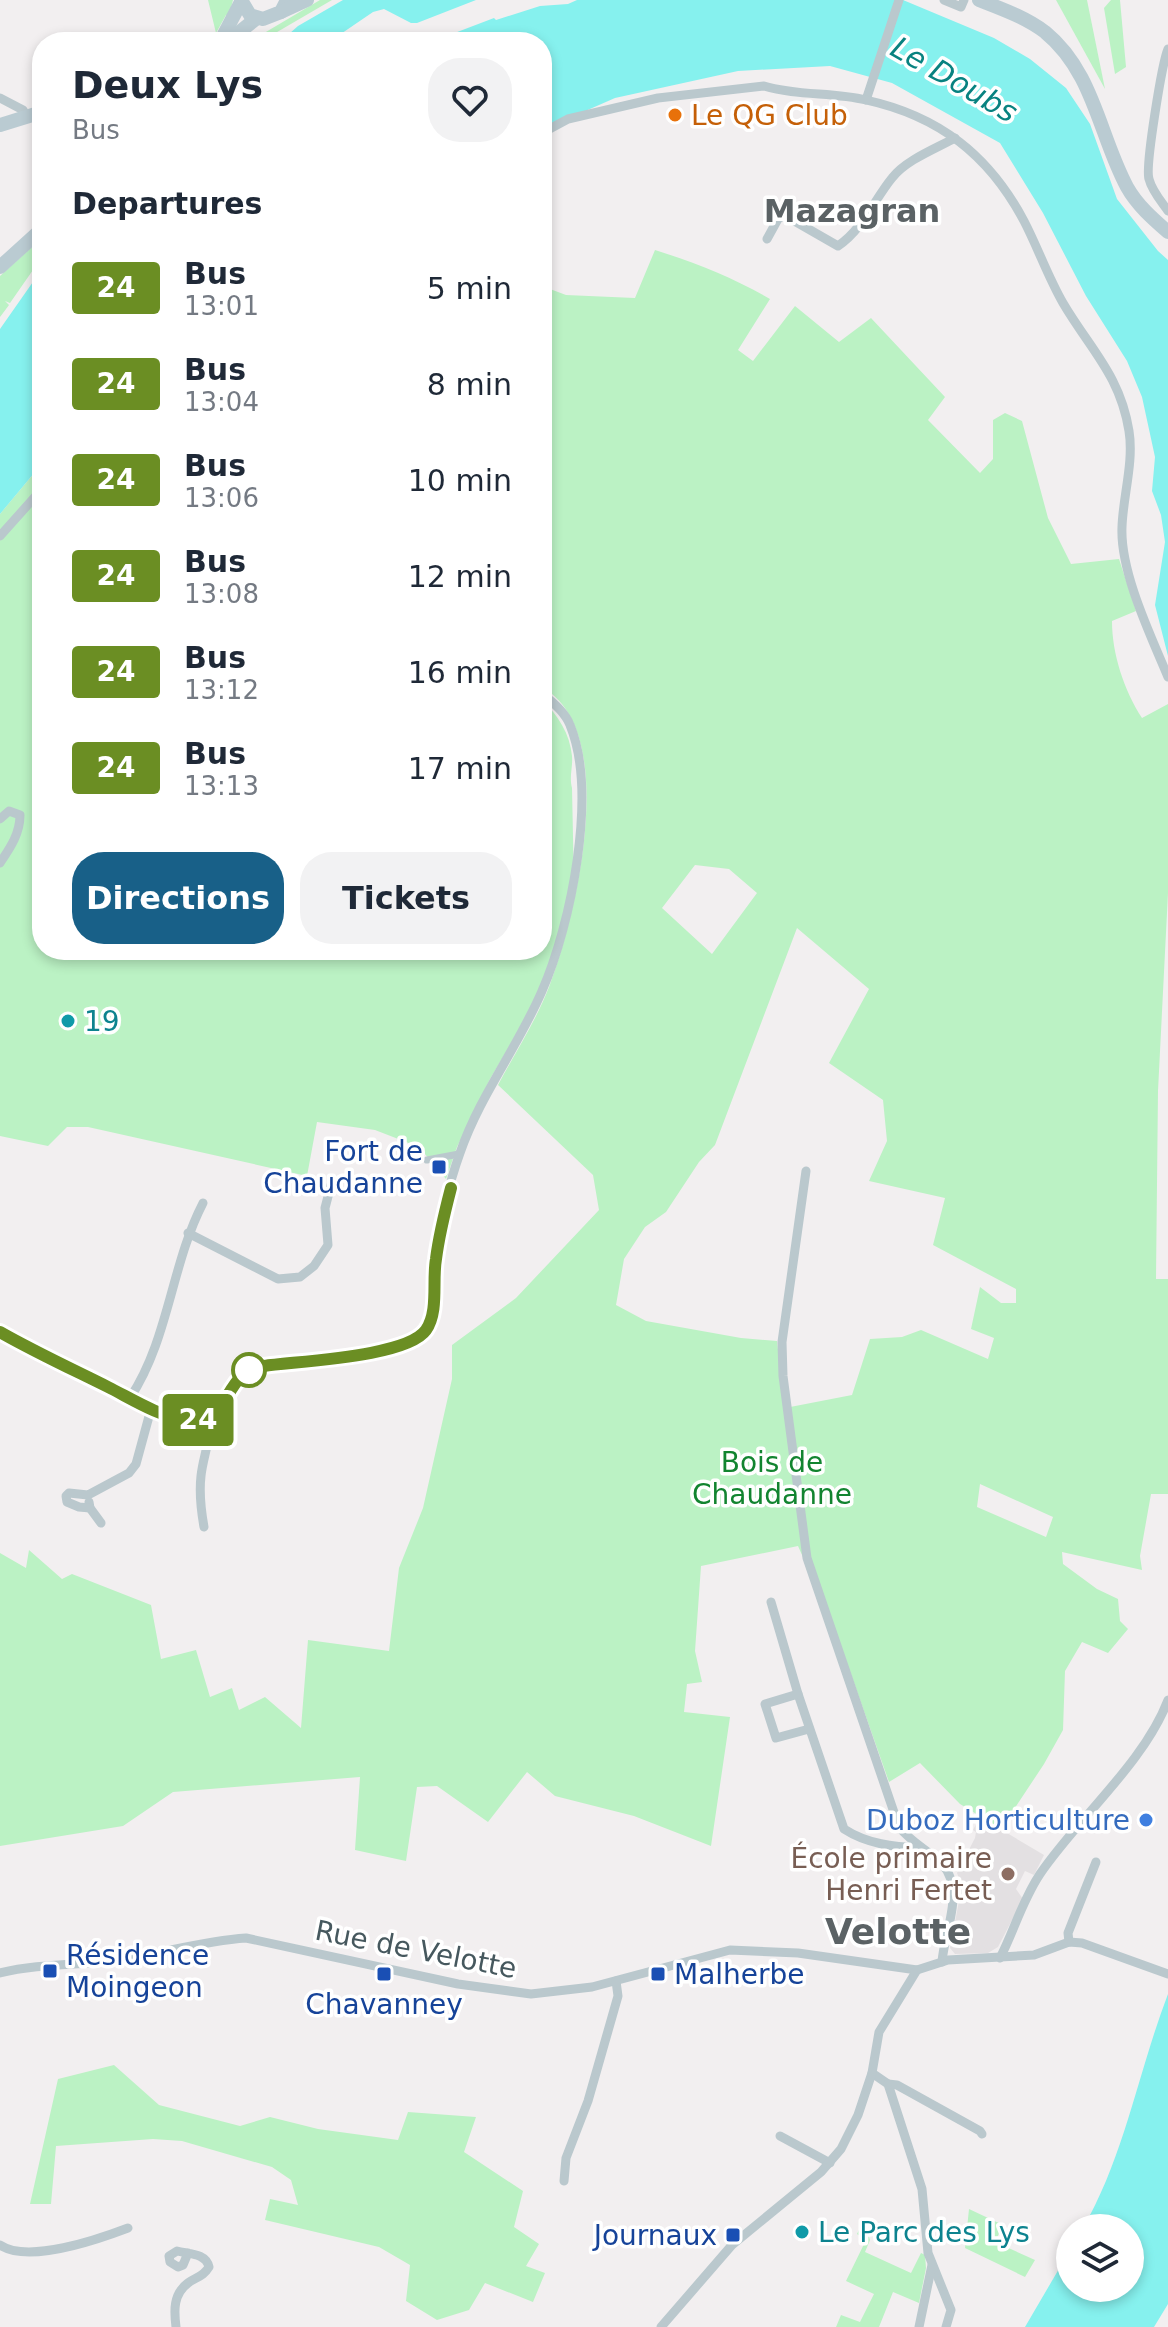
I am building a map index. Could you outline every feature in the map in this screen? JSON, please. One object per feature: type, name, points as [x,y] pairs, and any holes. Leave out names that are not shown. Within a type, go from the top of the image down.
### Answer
[{"type":"main road","points":[[241,1],[250,15],[270,19],[284,6],[307,0]]},
{"type":"main road","points":[[979,0],[1020,17],[1047,34],[1071,62],[1087,87],[1127,187],[1136,201],[1167,228]]},
{"type":"main road","points":[[225,32],[241,1]]},
{"type":"main road","points":[[240,32],[257,18]]},
{"type":"main road","points":[[0,125],[32,115]]},
{"type":"main road","points":[[0,267],[32,238]]},
{"type":"street","points":[[867,95],[899,0]]},
{"type":"street","points":[[944,0],[961,7],[964,0]]},
{"type":"street","points":[[1168,49],[1148,177],[1168,211]]},
{"type":"street","points":[[552,128],[568,119],[658,98],[764,86],[779,90],[867,95],[955,138],[977,154],[1004,187],[1063,301],[1118,386],[1130,433],[1121,528],[1123,547],[1142,616],[1168,677]]},
{"type":"street","points":[[0,98],[23,110],[27,117]]},
{"type":"street","points":[[767,239],[778,219],[784,215],[838,246],[868,214],[901,168],[955,138]]},
{"type":"street","points":[[0,536],[32,500]]},
{"type":"street","points":[[552,703],[570,723],[577,756],[581,818],[574,886],[552,958]]},
{"type":"street","points":[[0,819],[9,811],[20,815],[14,840],[0,863]]},
{"type":"street","points":[[0,1332],[151,1409],[182,1419],[208,1419],[218,1411],[237,1378],[251,1369],[328,1360],[403,1346],[421,1336],[429,1327],[433,1313],[435,1261],[459,1154],[491,1085],[542,991],[551,960]]},
{"type":"street","points":[[427,1160],[459,1154]]},
{"type":"street","points":[[806,1171],[782,1342],[783,1376],[807,1558],[893,1814],[899,1827],[945,1868],[952,1888],[953,1900],[942,1962]]},
{"type":"street","points":[[188,1233],[278,1279],[300,1277],[314,1266],[328,1245],[325,1208],[331,1185]]},
{"type":"street","points":[[130,1398],[150,1364],[172,1297],[188,1233],[203,1203]]},
{"type":"street","points":[[90,1508],[79,1507],[65,1498],[69,1493],[88,1495],[133,1469],[151,1409]]},
{"type":"street","points":[[204,1527],[200,1501],[201,1477],[210,1431],[208,1419]]},
{"type":"street","points":[[88,1495],[90,1508],[101,1523]]},
{"type":"street","points":[[771,1602],[809,1729],[844,1829],[855,1836],[893,1847],[920,1848]]},
{"type":"street","points":[[798,1694],[765,1704],[776,1738],[809,1729]]},
{"type":"street","points":[[1000,1958],[1017,1915],[1039,1876],[1151,1732],[1168,1700]]},
{"type":"street","points":[[1069,1942],[1068,1933],[1096,1862]]},
{"type":"street","name":"Rue de Velotte","points":[[0,1973],[22,1968],[114,1960],[210,1940],[246,1938],[498,1991],[555,1993],[616,1981],[730,1950],[813,1955],[917,1970]]},
{"type":"street","points":[[661,2327],[732,2245],[830,2163],[854,2124],[872,2073],[879,2032],[917,1970],[942,1962],[1034,1955],[1069,1942],[1082,1943],[1168,1974]]},
{"type":"street","points":[[564,2181],[566,2158],[588,2101],[618,1996],[616,1981]]},
{"type":"street","points":[[872,2073],[982,2134]]},
{"type":"street","points":[[888,2084],[922,2189],[928,2253],[951,2310],[946,2327]]},
{"type":"street","points":[[780,2136],[830,2163]]},
{"type":"street","points":[[0,2245],[6,2249],[24,2251],[80,2244],[128,2228]]},
{"type":"street","points":[[176,2327],[174,2307],[178,2294],[187,2283],[205,2275],[209,2267],[202,2256],[188,2253]]},
{"type":"street","points":[[919,2327],[932,2265]]},
{"type":"shaded area","points":[[980,1817],[1044,1855],[1034,1875],[1025,1871],[1016,1889],[1023,1899],[998,1947],[988,1953],[955,1954],[950,1948],[961,1884],[957,1873],[975,1838],[976,1832],[973,1830]]},
{"type":"green space","points":[[208,0],[233,0],[229,16],[226,15],[216,32]]},
{"type":"green space","points":[[320,0],[332,0],[277,32],[266,32]]},
{"type":"green space","points":[[1056,0],[1087,0],[1105,89]]},
{"type":"green space","points":[[1111,0],[1120,0],[1126,67],[1115,74],[1104,8]]},
{"type":"green space","points":[[32,247],[32,271],[10,303],[5,301],[9,305],[0,317],[0,276]]},
{"type":"green space","name":"Bois de Chaudanne","points":[[655,250],[685,260],[770,299],[738,350],[753,361],[795,306],[839,342],[871,318],[945,397],[928,420],[980,473],[993,459],[993,420],[1005,413],[1022,421],[1048,518],[1071,564],[1119,559],[1136,611],[1112,621],[1120,671],[1142,718],[1168,704],[1168,893],[1158,1091],[1156,1279],[1168,1279],[1168,1494],[1151,1494],[1140,1556],[1142,1570],[1062,1552],[1063,1564],[1097,1589],[1118,1599],[1120,1621],[1128,1629],[1108,1653],[1082,1642],[1065,1671],[1063,1730],[1001,1829],[960,1804],[920,1763],[889,1782],[834,1626],[798,1546],[701,1566],[695,1651],[702,1682],[687,1684],[684,1712],[730,1717],[711,1846],[634,1816],[555,1796],[527,1772],[488,1822],[437,1786],[417,1787],[406,1861],[355,1850],[360,1777],[173,1792],[123,1826],[0,1846],[0,1553],[26,1568],[29,1550],[62,1579],[72,1574],[151,1605],[161,1659],[196,1650],[210,1697],[232,1688],[239,1710],[265,1697],[301,1728],[308,1640],[389,1651],[399,1568],[423,1508],[452,1379],[452,1345],[516,1298],[599,1210],[593,1175],[498,1085],[532,1025],[549,987],[570,917],[585,828],[586,784],[580,743],[566,710],[552,697],[552,290],[566,295],[635,298]],"holes":[[[695,865],[729,869],[757,893],[712,954],[662,908]],[[797,928],[869,989],[829,1063],[883,1100],[887,1141],[869,1181],[945,1198],[933,1245],[1016,1289],[1016,1303],[1001,1303],[980,1287],[971,1329],[994,1338],[988,1359],[921,1330],[902,1337],[870,1339],[852,1395],[785,1408],[777,1341],[741,1338],[646,1321],[616,1305],[624,1259],[645,1227],[666,1212],[699,1162],[715,1145]],[[980,1484],[1053,1517],[1046,1537],[977,1507]]]},
{"type":"green space","points":[[32,476],[32,960],[551,960],[542,991],[490,1079],[457,1147],[446,1179],[419,1147],[375,1130],[317,1122],[307,1176],[88,1127],[67,1127],[48,1146],[0,1136],[0,514]]},
{"type":"green space","points":[[552,711],[569,740],[572,756],[574,886],[552,958]]},
{"type":"green space","points":[[114,2065],[159,2105],[240,2126],[270,2117],[318,2129],[398,2140],[408,2112],[476,2117],[464,2152],[523,2191],[514,2227],[539,2244],[526,2266],[545,2273],[533,2302],[485,2283],[469,2310],[437,2320],[406,2301],[410,2265],[379,2247],[265,2220],[270,2199],[298,2205],[291,2180],[272,2167],[182,2141],[153,2139],[56,2146],[51,2204],[30,2204],[58,2079]]},
{"type":"green space","points":[[969,2209],[1003,2225],[995,2242],[1035,2260],[1025,2277],[965,2248]]},
{"type":"green space","points":[[859,2230],[868,2234],[870,2240],[865,2252],[911,2273],[921,2253],[925,2255],[926,2268],[919,2303],[893,2292],[879,2327],[836,2327],[841,2315],[860,2322],[874,2294],[846,2281],[866,2240],[857,2234]]},
{"type":"water","points":[[343,0],[476,0],[417,23],[384,9],[373,12],[344,32],[291,32]]},
{"type":"water","name":"Le Doubs","points":[[577,0],[903,0],[994,38],[1030,59],[1066,88],[1090,124],[1117,199],[1168,260],[1168,656],[1155,605],[1165,542],[1161,515],[1152,491],[1155,457],[1142,397],[1127,361],[1086,296],[1043,213],[1000,143],[892,83],[830,66],[738,71],[615,98],[552,126],[552,32],[457,32],[540,6],[568,4]]},
{"type":"water","points":[[32,283],[32,476],[0,514],[0,329]]},
{"type":"water","points":[[1168,1994],[1168,2304],[1154,2327],[1025,2327],[1056,2274],[1056,2302],[1144,2302],[1144,2214],[1090,2214],[1110,2172]]},
{"type":"bus line","name":"24","points":[[0,1332],[151,1409],[182,1419],[208,1419],[218,1411],[237,1378],[251,1369],[310,1363],[403,1346],[421,1336],[429,1327],[433,1313],[435,1261],[451,1188]]},
{"type":"place","name":"Le QG Club","points":[[675,115]]},
{"type":"place","name":"19","points":[[68,1021]]},
{"type":"place","name":"Fort de Chaudanne","points":[[439,1167]]},
{"type":"place","name":"Duboz Horticulture","points":[[1146,1820]]},
{"type":"place","name":"École primaire Henri Fertet","points":[[1008,1874]]},
{"type":"place","name":"Résidence Moingeon","points":[[50,1971]]},
{"type":"place","name":"Chavanney","points":[[384,1974]]},
{"type":"place","name":"Malherbe","points":[[658,1974]]},
{"type":"place","name":"Le Parc des Lys","points":[[802,2232]]},
{"type":"place","name":"Journaux","points":[[733,2235]]},
{"type":"district","name":"Mazagran","points":[[852,211]]},
{"type":"district","name":"Velotte","points":[[898,1931]]}]
